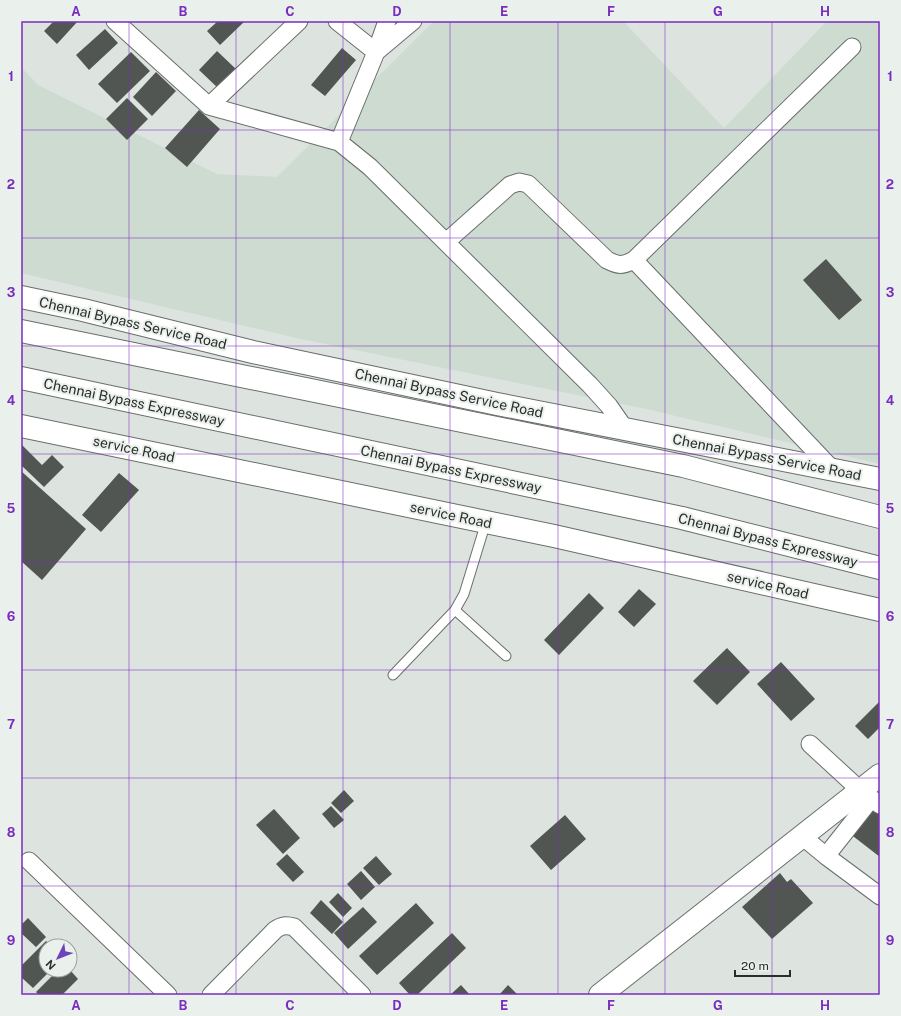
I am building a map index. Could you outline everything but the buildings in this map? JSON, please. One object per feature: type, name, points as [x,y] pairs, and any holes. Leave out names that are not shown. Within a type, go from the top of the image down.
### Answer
[{"type":"main road","name":"Chennai Bypass Service Road","points":[[21,297],[83,310],[253,352],[497,404],[880,479]]},
{"type":"main road","points":[[21,331],[683,466],[880,517]]},
{"type":"main road","name":"Chennai Bypass Expressway","points":[[21,378],[682,518],[880,568]]},
{"type":"main road","name":"service Road","points":[[21,426],[554,536],[880,610]]},
{"type":"main road","points":[[600,995],[803,837],[871,798],[880,775]]},
{"type":"street","points":[[115,21],[210,106],[339,142],[370,167],[590,386],[609,406],[625,429]]},
{"type":"street","points":[[210,106],[299,21]]},
{"type":"street","points":[[337,21],[376,52]]},
{"type":"street","points":[[339,142],[376,52],[387,21]]},
{"type":"street","points":[[376,52],[413,21]]},
{"type":"street","points":[[446,242],[510,185],[519,182],[528,184],[607,260],[616,265],[624,265],[634,260],[852,46]]},
{"type":"street","points":[[634,260],[833,470]]},
{"type":"street","points":[[810,744],[871,798],[826,856]]},
{"type":"street","points":[[803,837],[880,896]]},
{"type":"street","points":[[29,861],[168,995]]},
{"type":"street","points":[[211,995],[275,930],[281,926],[287,925],[294,927],[362,995]]},
{"type":"lane","points":[[393,675],[455,610],[464,594],[486,522]]},
{"type":"lane","points":[[455,610],[506,656]]},
{"type":"shaded area","points":[[434,21],[623,21],[724,128],[827,21],[880,21],[880,464],[646,409],[296,338],[21,273],[21,67],[38,85],[217,174],[277,177]]}]
